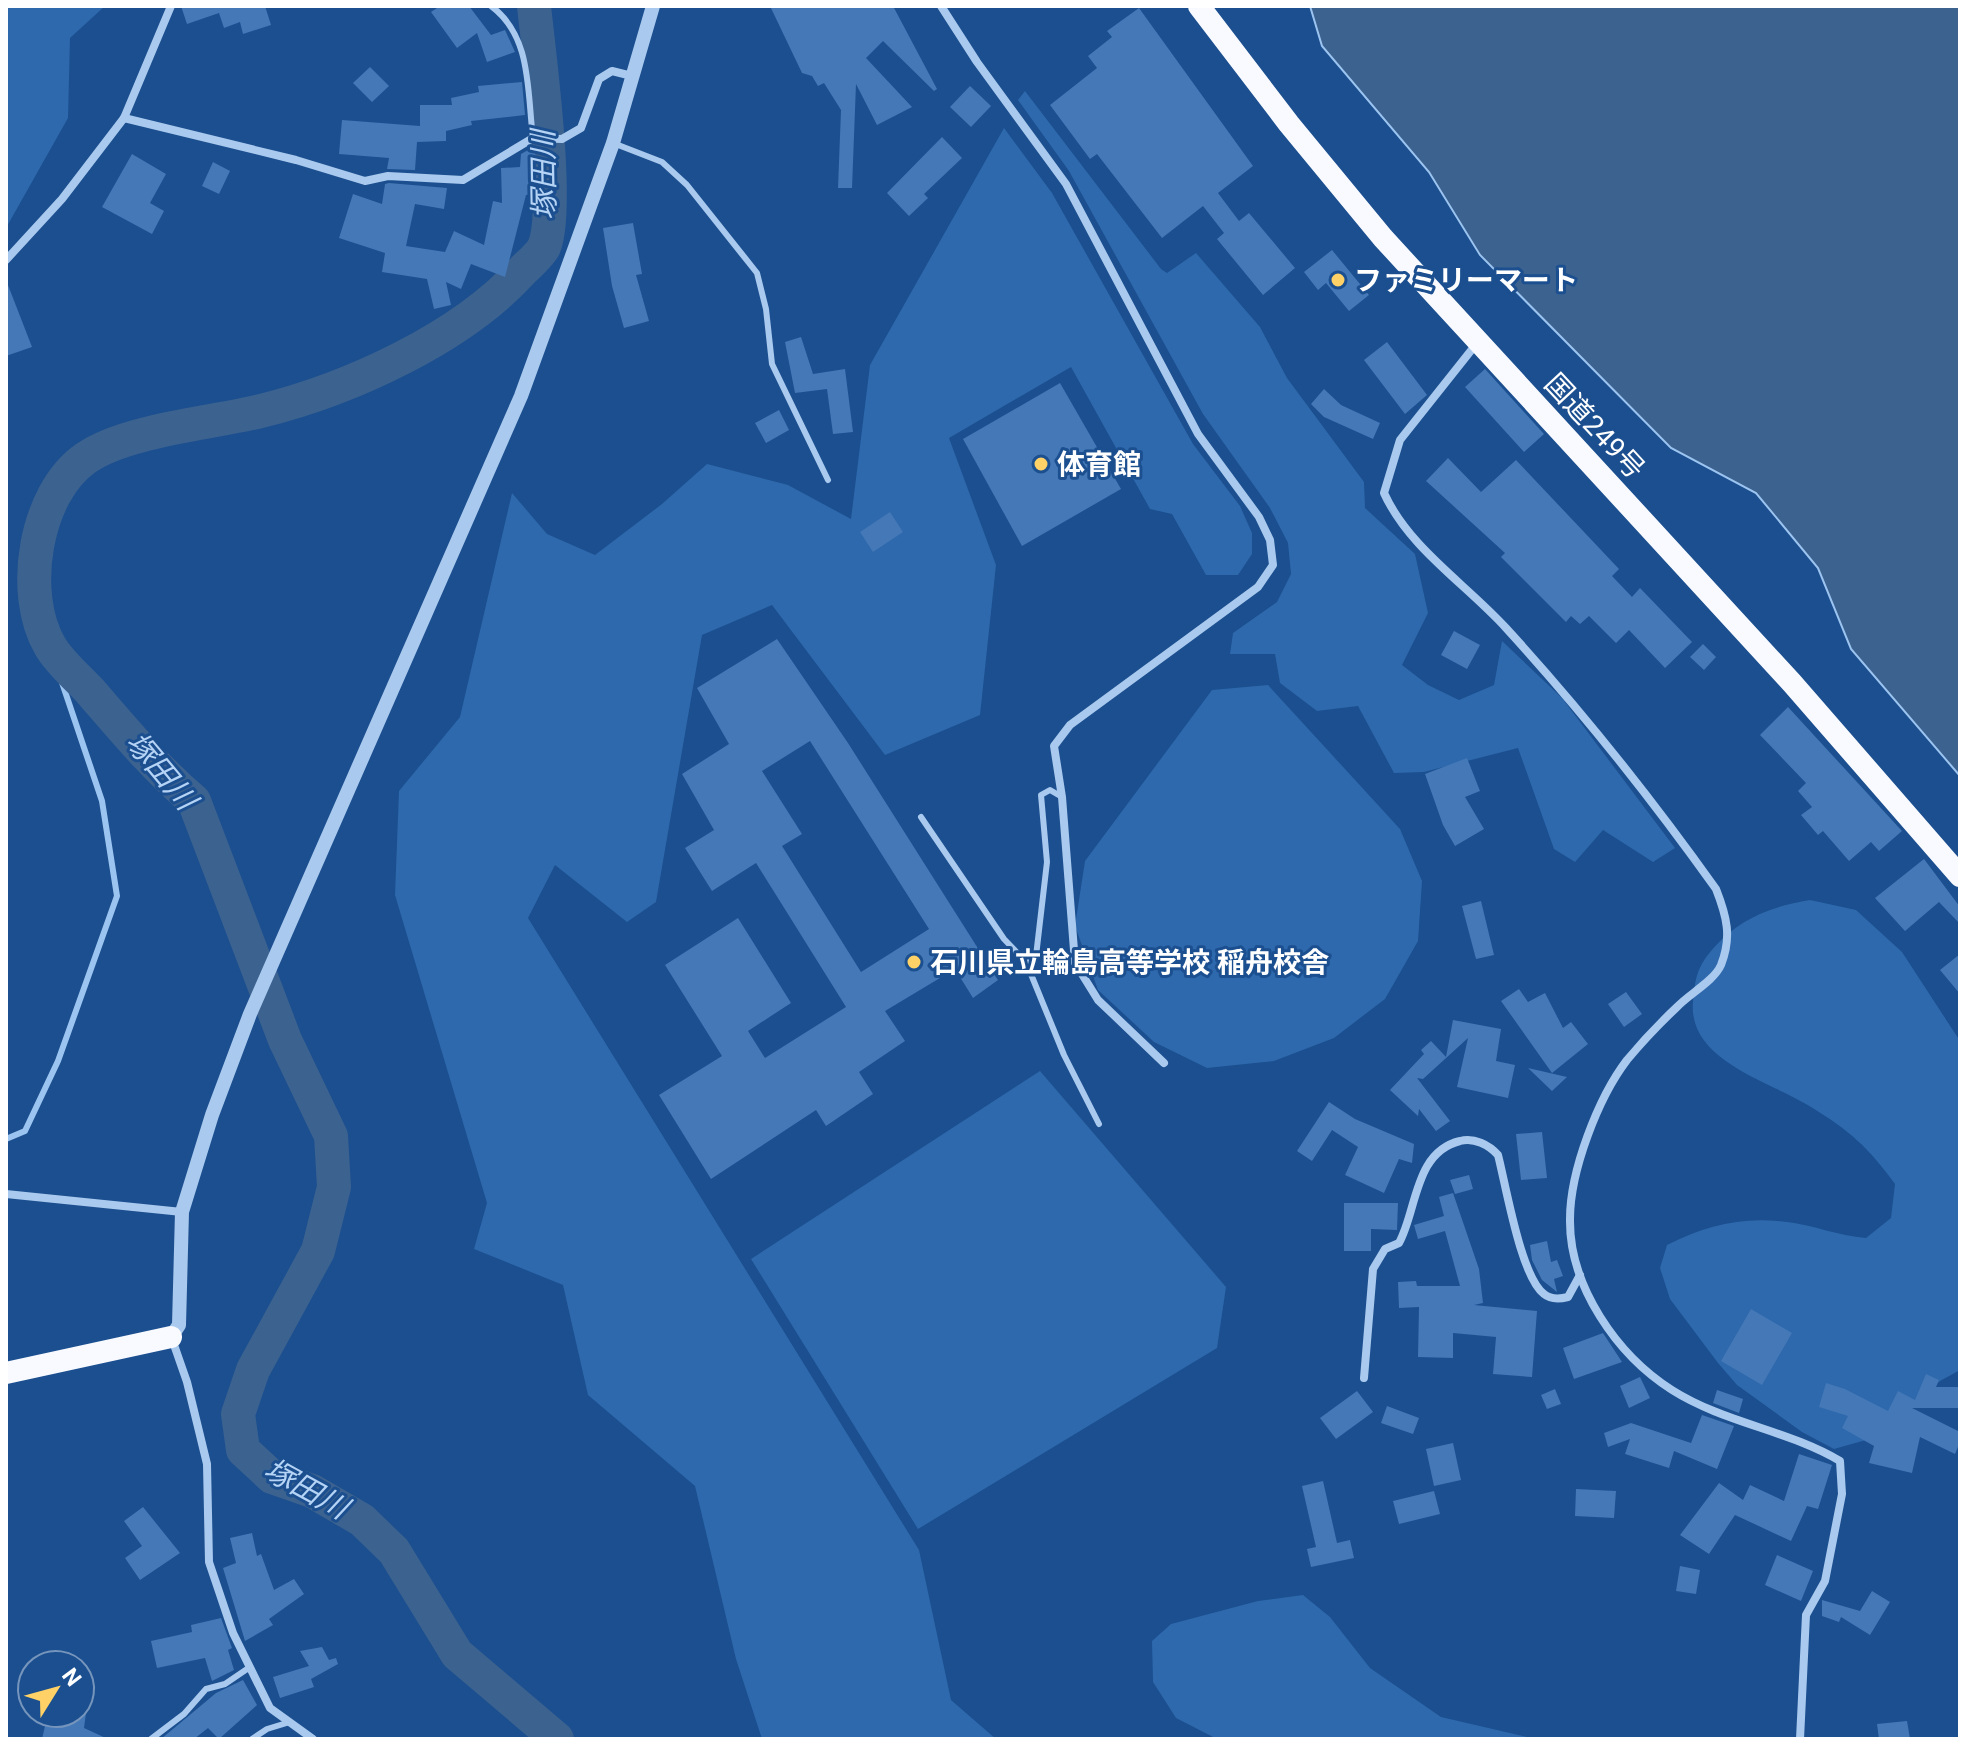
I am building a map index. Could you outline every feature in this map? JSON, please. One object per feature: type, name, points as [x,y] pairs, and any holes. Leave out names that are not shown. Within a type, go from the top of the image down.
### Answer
[{"type":"highway","name":"国道249号","points":[[1199,6],[1299,136],[1477,343],[1792,683],[1960,876]]},
{"type":"highway","points":[[6,1373],[171,1337]]},
{"type":"street","points":[[6,260],[62,199],[124,118],[171,6]]},
{"type":"street","points":[[313,1739],[270,1708],[233,1633],[209,1562],[207,1464],[187,1382],[171,1337],[179,1325],[182,1212],[212,1115],[250,1014],[521,396],[613,143],[653,6]]},
{"type":"street","points":[[941,6],[977,62],[1066,184],[1198,434],[1259,517],[1270,540],[1273,565],[1258,587],[1070,725],[1054,746],[1062,797],[1075,963],[1098,1000],[1164,1063]]},
{"type":"street","points":[[124,118],[365,181],[388,176],[463,180],[536,138],[562,139],[581,128],[599,79],[612,71],[632,76]]},
{"type":"street","points":[[1477,343],[1400,440],[1384,493],[1396,520],[1492,612],[1574,703],[1716,889],[1728,919],[1729,939],[1719,969],[1677,1007],[1626,1062],[1600,1106],[1581,1158],[1570,1219],[1580,1275],[1598,1315],[1642,1366],[1673,1391],[1760,1430],[1817,1447],[1840,1461],[1842,1494],[1825,1581],[1806,1615],[1800,1739]]},
{"type":"street","points":[[1364,1378],[1373,1269],[1385,1249],[1399,1243],[1424,1171],[1446,1144],[1465,1139],[1489,1145],[1498,1155],[1524,1261],[1543,1294],[1558,1300],[1568,1297],[1580,1275]]},
{"type":"street","points":[[6,1194],[182,1212]]},
{"type":"lane","points":[[491,6],[509,19],[521,44],[536,138]]},
{"type":"lane","points":[[613,143],[662,162],[687,185],[757,273],[766,309],[772,364],[828,480]]},
{"type":"lane","points":[[1026,962],[1036,956],[1047,862],[1040,811],[1041,795],[1050,790],[1062,797]]},
{"type":"lane","points":[[921,817],[995,926],[1026,962],[1064,1055],[1099,1124]]},
{"type":"lane","points":[[151,1739],[184,1714],[206,1689],[225,1684],[250,1667]]},
{"type":"lane","points":[[252,1739],[267,1729],[290,1722]]},
{"type":"shaded area","points":[[6,6],[105,6],[70,38],[68,118],[6,228]]},
{"type":"shaded area","points":[[528,6],[539,6],[550,133],[540,133],[535,126],[526,39]]},
{"type":"shaded area","points":[[1310,6],[1960,6],[1960,776],[1851,649],[1818,568],[1756,493],[1671,448],[1480,255],[1429,172],[1322,46]]},
{"type":"shaded area","points":[[1025,91],[1161,269],[1167,273],[1196,253],[1260,327],[1287,378],[1364,482],[1365,508],[1415,554],[1428,613],[1402,665],[1428,685],[1459,700],[1494,685],[1502,641],[1562,698],[1675,848],[1653,862],[1603,830],[1575,862],[1554,849],[1518,748],[1424,772],[1394,773],[1358,706],[1317,711],[1280,683],[1275,654],[1230,654],[1233,633],[1277,602],[1291,574],[1288,543],[1270,508],[1203,414],[1069,171],[1018,100]]},
{"type":"shaded area","points":[[1004,128],[1052,193],[1193,444],[1240,506],[1252,533],[1252,554],[1238,575],[1206,575],[1172,514],[1150,509],[1071,367],[949,438],[996,565],[980,715],[885,755],[772,605],[702,635],[656,902],[627,922],[555,865],[528,918],[919,1550],[951,1700],[996,1739],[762,1739],[736,1659],[695,1486],[588,1395],[563,1285],[474,1249],[487,1203],[395,895],[399,791],[460,717],[512,493],[547,534],[595,555],[662,504],[707,464],[788,485],[851,519],[870,365]]},
{"type":"shaded area","points":[[1268,685],[1400,829],[1422,881],[1418,941],[1385,999],[1334,1038],[1274,1061],[1207,1068],[1154,1042],[1098,990],[1075,926],[1085,861],[1212,690]]},
{"type":"shaded area","points":[[1810,900],[1856,910],[1902,952],[1960,1041],[1960,1370],[1940,1381],[1866,1440],[1834,1449],[1802,1432],[1737,1385],[1670,1299],[1660,1268],[1667,1245],[1725,1224],[1771,1220],[1866,1238],[1891,1218],[1895,1184],[1867,1150],[1825,1116],[1734,1067],[1703,1039],[1695,1022],[1693,1001],[1697,977],[1703,961],[1717,944],[1752,918]]},
{"type":"shaded area","points":[[1040,1071],[1226,1287],[1217,1348],[918,1529],[751,1259]]},
{"type":"shaded area","points":[[1303,1595],[1330,1617],[1370,1668],[1441,1717],[1536,1739],[1217,1739],[1176,1718],[1153,1682],[1152,1641],[1171,1624],[1258,1601]]},
{"type":"building","points":[[181,6],[265,6],[271,25],[243,34],[240,22],[224,28],[219,13],[187,24]]},
{"type":"building","points":[[440,6],[469,6],[491,35],[505,30],[515,52],[487,62],[477,33],[457,48],[431,12]]},
{"type":"building","points":[[770,6],[893,6],[937,89],[934,91],[883,41],[866,58],[912,107],[877,125],[856,84],[852,188],[838,188],[841,110],[824,83],[818,86],[812,76],[802,73]]},
{"type":"building","points":[[1139,8],[1253,166],[1218,193],[1239,221],[1249,213],[1295,268],[1263,295],[1217,239],[1224,233],[1203,206],[1162,238],[1097,154],[1090,159],[1050,105],[1097,68],[1088,56],[1112,37],[1107,31]]},
{"type":"building","points":[[370,67],[389,86],[372,102],[353,83]]},
{"type":"building","points":[[522,82],[525,115],[471,121],[472,125],[446,131],[446,141],[417,142],[415,170],[387,169],[389,158],[339,154],[342,120],[420,126],[420,105],[452,105],[451,98],[479,92],[478,86]]},
{"type":"building","points":[[970,86],[991,106],[971,127],[950,107]]},
{"type":"building","points":[[942,137],[962,158],[924,194],[928,198],[909,216],[887,193]]},
{"type":"building","points":[[535,146],[537,194],[526,195],[505,277],[471,264],[461,289],[446,282],[451,305],[434,309],[427,279],[382,272],[385,253],[339,238],[353,194],[382,204],[385,184],[389,183],[447,188],[444,209],[415,204],[406,246],[445,252],[454,231],[484,245],[493,201],[502,203],[501,168],[520,167],[521,154]]},
{"type":"building","points":[[132,154],[166,174],[150,203],[164,211],[152,234],[102,207]]},
{"type":"building","points":[[213,162],[230,171],[219,194],[202,186]]},
{"type":"building","points":[[633,223],[642,274],[636,275],[649,321],[624,328],[612,286],[603,228]]},
{"type":"building","points":[[1332,250],[1369,295],[1349,311],[1326,283],[1318,290],[1304,272]]},
{"type":"building","points":[[6,280],[32,347],[6,356]]},
{"type":"building","points":[[801,337],[813,374],[845,369],[853,432],[833,434],[827,389],[795,393],[785,342]]},
{"type":"building","points":[[1387,342],[1427,395],[1405,414],[1364,360]]},
{"type":"building","points":[[1485,369],[1544,434],[1524,452],[1465,387]]},
{"type":"building","name":"体育館","points":[[1060,383],[1121,489],[1022,546],[963,439]]},
{"type":"building","points":[[1324,389],[1341,405],[1380,423],[1373,439],[1324,417],[1311,404]]},
{"type":"building","points":[[779,410],[789,430],[766,443],[755,423]]},
{"type":"building","points":[[1448,458],[1481,492],[1516,460],[1619,569],[1612,576],[1632,597],[1640,588],[1692,642],[1665,668],[1629,630],[1616,643],[1589,616],[1580,624],[1571,616],[1566,622],[1501,557],[1505,553],[1426,481]]},
{"type":"building","points":[[890,512],[903,532],[873,552],[860,532]]},
{"type":"building","points":[[1454,631],[1480,645],[1467,669],[1441,655]]},
{"type":"building","points":[[777,639],[848,743],[998,980],[973,998],[955,969],[885,1011],[905,1041],[859,1072],[873,1094],[826,1126],[816,1110],[711,1179],[659,1095],[722,1056],[665,965],[738,918],[791,1003],[748,1031],[765,1058],[846,1007],[756,863],[712,891],[685,848],[714,830],[682,774],[729,744],[697,688]],"holes":[[[810,741],[929,929],[861,972],[782,846],[802,834],[762,771]]]},
{"type":"building","points":[[1703,644],[1716,657],[1704,670],[1690,657]]},
{"type":"building","points":[[1788,707],[1902,831],[1879,851],[1871,842],[1849,861],[1823,831],[1818,835],[1801,815],[1812,807],[1798,791],[1806,783],[1760,735]]},
{"type":"building","points":[[1467,758],[1480,791],[1465,797],[1484,829],[1455,846],[1443,825],[1425,774]]},
{"type":"building","points":[[1924,859],[1960,907],[1960,924],[1939,902],[1905,931],[1875,898]]},
{"type":"building","points":[[1481,901],[1494,955],[1476,959],[1462,906]]},
{"type":"building","points":[[1960,954],[1960,994],[1940,970]]},
{"type":"building","points":[[1519,989],[1528,1002],[1545,993],[1563,1028],[1571,1022],[1588,1044],[1552,1073],[1501,1001]]},
{"type":"building","points":[[1626,992],[1642,1014],[1624,1027],[1608,1004]]},
{"type":"building","points":[[1453,1020],[1501,1029],[1496,1061],[1515,1065],[1508,1098],[1457,1087],[1468,1038],[1423,1079],[1417,1078],[1450,1121],[1436,1131],[1419,1109],[1418,1116],[1390,1090],[1424,1054],[1421,1050],[1431,1041],[1446,1057]]},
{"type":"building","points":[[1528,1068],[1567,1077],[1552,1091]]},
{"type":"building","points":[[1329,1102],[1355,1119],[1414,1144],[1412,1163],[1399,1159],[1384,1193],[1345,1175],[1358,1147],[1332,1130],[1312,1161],[1297,1151]]},
{"type":"building","points":[[1542,1132],[1547,1178],[1521,1180],[1516,1134]]},
{"type":"building","points":[[1469,1175],[1473,1189],[1455,1194],[1450,1180]]},
{"type":"building","points":[[1453,1193],[1479,1269],[1483,1303],[1474,1305],[1537,1311],[1532,1377],[1493,1374],[1496,1337],[1453,1333],[1453,1358],[1418,1357],[1419,1307],[1399,1308],[1398,1282],[1416,1281],[1417,1286],[1460,1286],[1445,1231],[1418,1239],[1414,1225],[1444,1216],[1439,1197]]},
{"type":"building","points":[[1344,1203],[1398,1203],[1397,1230],[1371,1229],[1371,1251],[1344,1251]]},
{"type":"building","points":[[1547,1241],[1551,1262],[1557,1260],[1563,1276],[1554,1279],[1557,1292],[1542,1280],[1532,1260],[1530,1245]]},
{"type":"building","points":[[1751,1309],[1792,1333],[1762,1385],[1721,1361]]},
{"type":"building","points":[[1603,1333],[1622,1362],[1574,1379],[1563,1348]]},
{"type":"building","points":[[1926,1374],[1939,1380],[1936,1387],[1960,1387],[1960,1408],[1912,1408],[1960,1432],[1960,1442],[1955,1454],[1920,1437],[1912,1473],[1869,1463],[1874,1446],[1842,1428],[1848,1416],[1819,1407],[1826,1383],[1888,1411],[1898,1391],[1915,1400]]},
{"type":"building","points":[[1640,1377],[1650,1398],[1629,1408],[1620,1386]]},
{"type":"building","points":[[1555,1389],[1561,1404],[1547,1409],[1541,1395]]},
{"type":"building","points":[[1717,1390],[1743,1399],[1739,1413],[1713,1403]]},
{"type":"building","points":[[1357,1391],[1373,1412],[1336,1439],[1320,1418]]},
{"type":"building","points":[[1387,1406],[1419,1418],[1413,1434],[1381,1423]]},
{"type":"building","points":[[1702,1415],[1734,1426],[1717,1469],[1674,1451],[1669,1468],[1625,1454],[1630,1439],[1608,1447],[1604,1433],[1631,1423],[1691,1443]]},
{"type":"building","points":[[1453,1443],[1461,1480],[1434,1486],[1426,1449]]},
{"type":"building","points":[[1799,1454],[1832,1465],[1818,1509],[1807,1506],[1791,1541],[1735,1515],[1709,1554],[1680,1535],[1719,1483],[1743,1500],[1750,1485],[1784,1501]]},
{"type":"building","points":[[1323,1481],[1337,1543],[1350,1540],[1354,1558],[1311,1567],[1307,1549],[1316,1547],[1302,1486]]},
{"type":"building","points":[[1576,1489],[1616,1491],[1614,1518],[1575,1516]]},
{"type":"building","points":[[1434,1491],[1440,1514],[1399,1524],[1393,1501]]},
{"type":"building","points":[[143,1507],[180,1553],[140,1580],[125,1558],[142,1546],[124,1521]]},
{"type":"building","points":[[252,1533],[257,1556],[261,1554],[274,1590],[294,1579],[304,1594],[269,1619],[273,1625],[245,1641],[223,1568],[236,1563],[230,1538]]},
{"type":"building","points":[[1777,1555],[1813,1571],[1801,1601],[1765,1585]]},
{"type":"building","points":[[1680,1566],[1700,1570],[1696,1594],[1676,1591]]},
{"type":"building","points":[[1872,1591],[1890,1602],[1870,1635],[1841,1617],[1839,1622],[1822,1616],[1822,1600],[1860,1611]]},
{"type":"building","points":[[221,1618],[232,1648],[228,1650],[234,1670],[212,1681],[205,1658],[157,1668],[151,1641],[192,1632],[191,1625]]},
{"type":"building","points":[[322,1647],[329,1660],[336,1658],[338,1664],[311,1679],[314,1687],[280,1698],[273,1677],[309,1666],[300,1651]]},
{"type":"building","points":[[243,1680],[257,1705],[219,1739],[208,1728],[194,1739],[161,1739],[216,1693]]},
{"type":"building","points":[[1907,1721],[1910,1739],[1879,1739],[1877,1724]]},
{"type":"building","points":[[44,1729],[86,1729],[108,1739],[42,1739]]},
{"type":"waterway","name":"塚田川","points":[[534,6],[547,130],[550,200],[544,247],[537,256],[499,294],[469,317],[403,358],[367,375],[261,411],[146,434],[103,448],[86,458],[54,495],[37,545],[34,572],[35,599],[41,624],[54,652],[153,762],[194,801],[285,1040],[331,1136],[334,1187],[318,1251],[253,1370],[238,1414],[243,1450],[272,1477],[312,1491],[362,1520],[394,1551],[457,1654],[557,1739]]},
{"type":"waterway","points":[[6,1139],[25,1131],[58,1061],[117,896],[102,801],[50,647]]},
{"type":"place","name":"ファミリーマート","points":[[1338,280]]},
{"type":"place","name":"体育館","points":[[1041,464]]},
{"type":"place","name":"石川県立輪島高等学校 稲舟校舎","points":[[914,962]]}]
